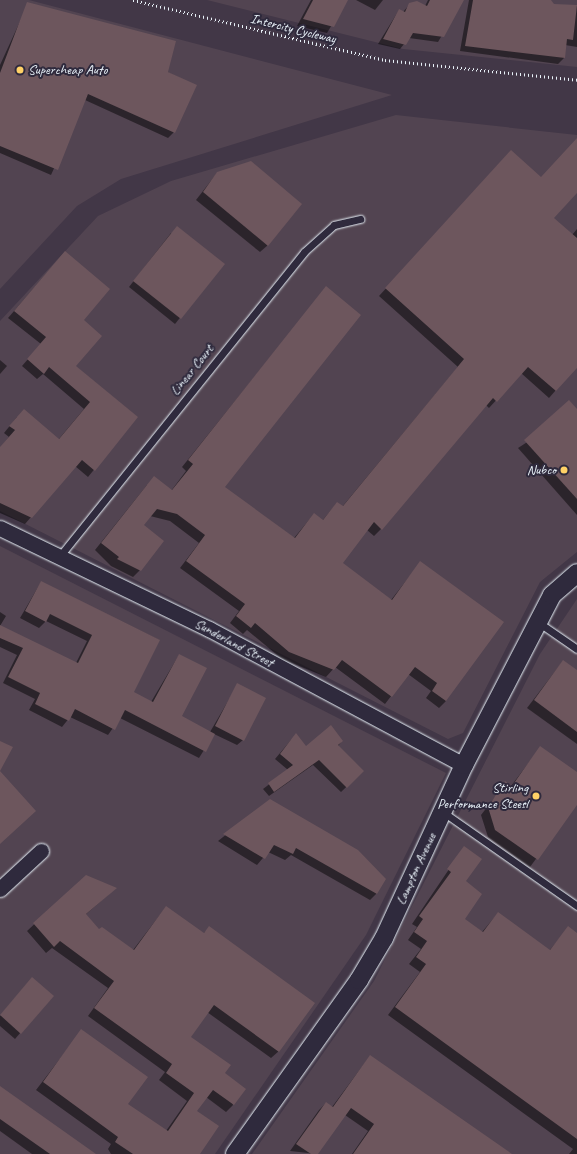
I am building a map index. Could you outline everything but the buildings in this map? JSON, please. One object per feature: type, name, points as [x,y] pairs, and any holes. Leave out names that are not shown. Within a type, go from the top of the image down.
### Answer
[{"type":"street","name":"Sunderland Street","points":[[0,528],[210,629],[464,765]]},
{"type":"street","name":"Lampton Avenue","points":[[235,1154],[359,980],[384,938],[464,765],[552,595],[577,572]]},
{"type":"street","points":[[0,888],[42,851]]},
{"type":"lane","name":"Linear Court","points":[[59,557],[304,252],[334,225],[360,219]]},
{"type":"lane","points":[[538,622],[577,650]]},
{"type":"lane","points":[[443,811],[577,906]]},
{"type":"path","name":"Intercity Cycleway","points":[[133,0],[362,56],[450,68],[577,80]]},
{"type":"shaded area","points":[[0,0],[29,0],[392,95],[121,179],[77,206],[0,289]]},
{"type":"shaded area","points":[[207,0],[577,0],[577,67],[403,49]]},
{"type":"shaded area","points":[[396,115],[577,135],[577,552],[540,582],[463,733],[448,739],[0,511],[0,321],[98,216],[171,181]]},
{"type":"shaded area","points":[[0,546],[446,773],[366,935],[215,1154],[0,1154]]},
{"type":"shaded area","points":[[577,599],[577,1154],[252,1154],[374,981],[540,654]]},
{"type":"place","name":"Supercheap Auto","points":[[20,70]]},
{"type":"place","name":"Nubco","points":[[564,470]]},
{"type":"place","name":"Stirling Performance Steesl","points":[[536,796]]}]
